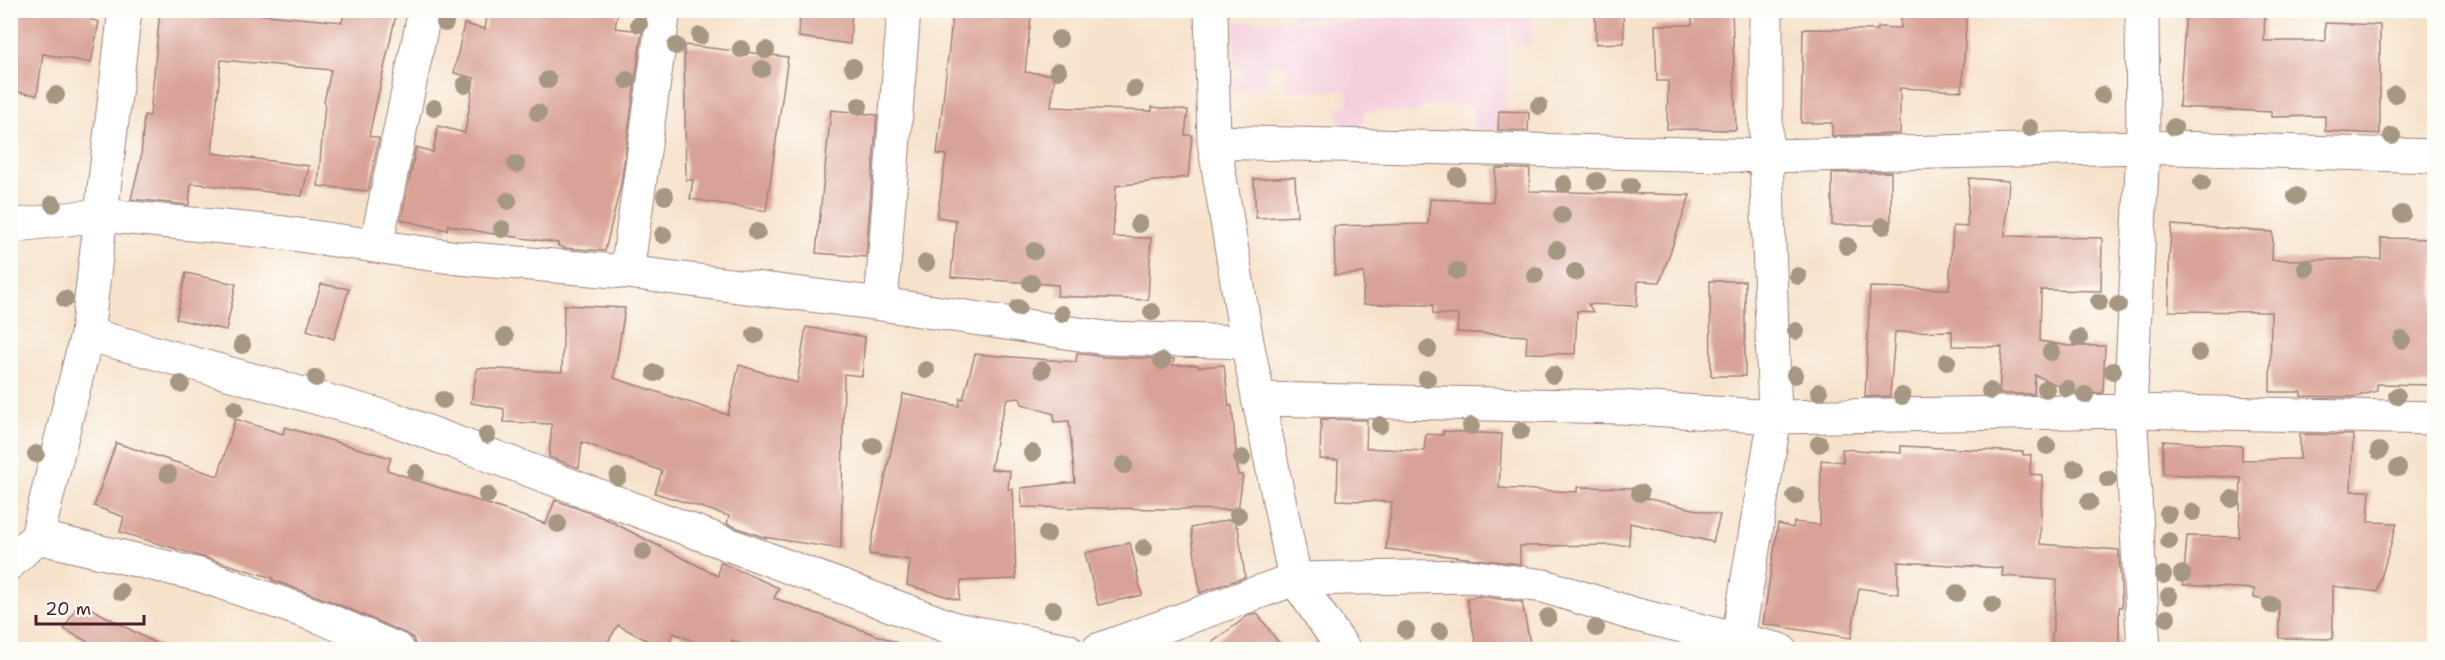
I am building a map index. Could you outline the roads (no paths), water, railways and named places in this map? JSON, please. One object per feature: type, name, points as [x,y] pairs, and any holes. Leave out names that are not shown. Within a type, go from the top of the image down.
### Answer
[{"type":"street","points":[[10,563],[37,537],[87,334],[125,10]]},
{"type":"street","points":[[376,246],[424,10]]},
{"type":"street","points":[[627,272],[664,10]]},
{"type":"street","points":[[881,304],[904,10]]},
{"type":"street","points":[[1211,10],[1214,142],[1247,342],[1295,579],[1344,650]]},
{"type":"street","points":[[1738,638],[1775,417],[1766,156],[1766,10]]},
{"type":"street","points":[[2142,10],[2143,147],[2130,411],[2144,650]]},
{"type":"street","points":[[1214,142],[1766,156],[2143,147],[2434,156]]},
{"type":"street","points":[[10,226],[100,215],[285,233],[458,258],[627,272],[881,304],[1105,338],[1247,342]]},
{"type":"street","points":[[87,334],[393,419],[955,629],[1067,650]]},
{"type":"street","points":[[1258,399],[1620,407],[1775,417],[2130,411],[2434,418]]},
{"type":"street","points":[[37,537],[200,575],[324,618],[398,650]]},
{"type":"street","points":[[1098,650],[1295,579],[1470,576],[1544,586],[1633,614],[1780,650]]}]
